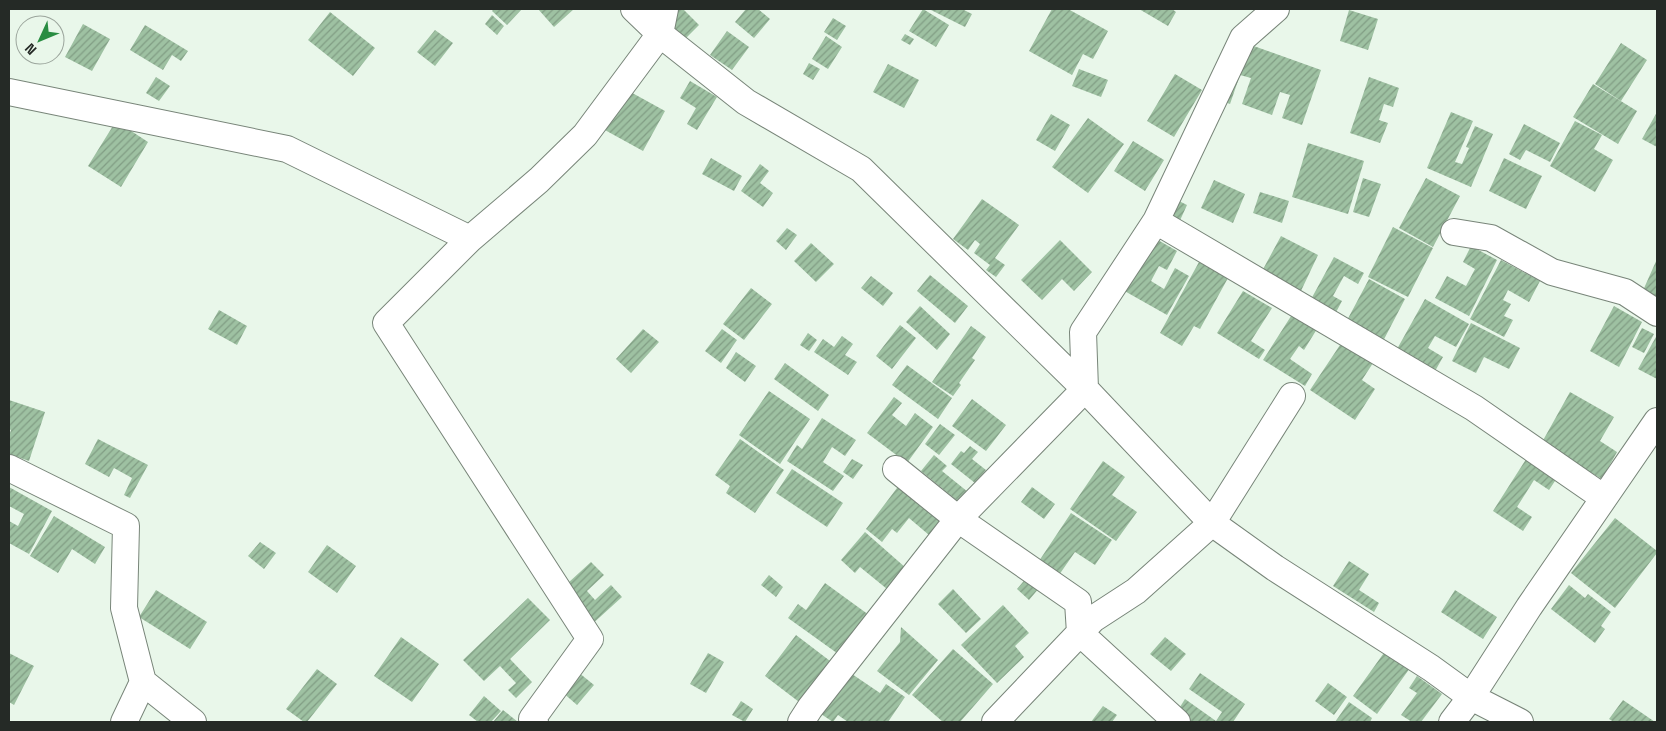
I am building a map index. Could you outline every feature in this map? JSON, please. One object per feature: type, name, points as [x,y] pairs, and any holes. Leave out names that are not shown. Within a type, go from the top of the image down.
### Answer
[{"type":"street","points":[[634,9],[660,34],[746,102],[861,169],[1085,389],[1212,523],[1275,568],[1431,668],[1471,697],[1520,722]]},
{"type":"street","points":[[535,722],[532,719],[590,639],[386,323],[470,239],[539,180],[584,136],[660,34],[665,9]]},
{"type":"street","points":[[801,722],[958,519],[1085,389],[1083,332],[1156,221],[1244,38],[1276,9]]},
{"type":"street","points":[[9,92],[287,149],[470,239]]},
{"type":"street","points":[[1156,221],[1474,408],[1604,498]]},
{"type":"street","points":[[1454,232],[1491,238],[1552,272],[1625,292],[1657,313]]},
{"type":"street","points":[[995,722],[1093,619],[1136,591],[1212,523],[1292,396]]},
{"type":"street","points":[[1452,722],[1471,697],[1529,606],[1657,421]]},
{"type":"street","points":[[9,468],[126,526],[124,608],[143,682],[193,722]]},
{"type":"street","points":[[896,469],[958,519],[1078,602],[1080,633],[1177,722]]},
{"type":"street","points":[[124,722],[143,682]]},
{"type":"building","points":[[494,9],[522,9],[507,25],[492,11]]},
{"type":"building","points":[[538,9],[574,9],[554,27]]},
{"type":"building","points":[[663,9],[683,9],[699,25],[685,39],[659,13]]},
{"type":"building","points":[[746,9],[758,9],[770,19],[754,38],[735,22]]},
{"type":"building","points":[[923,9],[949,25],[936,47],[909,31]]},
{"type":"building","points":[[929,9],[962,9],[972,14],[965,27]]},
{"type":"building","points":[[1052,9],[1068,9],[1108,31],[1093,59],[1083,54],[1072,75],[1029,51]]},
{"type":"building","points":[[1139,9],[1172,9],[1176,12],[1168,26]]},
{"type":"building","points":[[1349,10],[1378,19],[1368,50],[1340,41]]},
{"type":"building","points":[[330,12],[375,48],[353,76],[308,40]]},
{"type":"building","points":[[492,15],[504,26],[497,35],[485,24]]},
{"type":"building","points":[[833,18],[846,26],[837,40],[824,32]]},
{"type":"building","points":[[83,24],[110,39],[92,71],[65,57]]},
{"type":"building","points":[[145,25],[188,51],[181,61],[172,55],[163,70],[130,50]]},
{"type":"building","points":[[435,30],[453,43],[435,66],[417,52]]},
{"type":"building","points":[[727,31],[749,47],[732,70],[710,55]]},
{"type":"building","points":[[905,34],[914,39],[910,45],[901,40]]},
{"type":"building","points":[[826,36],[842,47],[828,69],[812,59]]},
{"type":"building","points":[[1234,39],[1321,70],[1302,125],[1282,118],[1290,95],[1280,92],[1272,115],[1242,104],[1251,78],[1240,75],[1230,104],[1213,98]]},
{"type":"building","points":[[1621,43],[1647,60],[1621,101],[1595,84]]},
{"type":"building","points":[[809,63],[820,69],[813,80],[803,74]]},
{"type":"building","points":[[888,64],[919,80],[904,108],[873,92]]},
{"type":"building","points":[[1079,69],[1108,80],[1101,97],[1072,86]]},
{"type":"building","points":[[1175,74],[1202,90],[1174,137],[1147,121]]},
{"type":"building","points":[[156,77],[170,86],[159,101],[146,93]]},
{"type":"building","points":[[1369,77],[1399,88],[1393,107],[1384,104],[1379,120],[1388,123],[1380,143],[1350,133]]},
{"type":"building","points":[[690,81],[717,97],[697,130],[687,124],[696,108],[680,98]]},
{"type":"building","points":[[616,84],[665,111],[643,151],[594,124]]},
{"type":"building","points":[[1593,84],[1637,111],[1618,144],[1573,117]]},
{"type":"building","points":[[1451,112],[1473,121],[1455,162],[1462,164],[1469,148],[1466,147],[1475,126],[1493,134],[1471,187],[1427,168]]},
{"type":"building","points":[[1657,112],[1657,147],[1642,139]]},
{"type":"building","points":[[1051,114],[1070,125],[1055,151],[1036,140]]},
{"type":"building","points":[[1088,118],[1124,144],[1088,193],[1052,167]]},
{"type":"building","points":[[116,121],[148,142],[121,187],[88,166]]},
{"type":"building","points":[[1575,121],[1602,135],[1594,149],[1613,160],[1595,192],[1550,166]]},
{"type":"building","points":[[1524,124],[1560,143],[1550,162],[1526,150],[1520,160],[1509,154]]},
{"type":"building","points":[[1133,141],[1164,160],[1145,191],[1114,171]]},
{"type":"building","points":[[1308,143],[1364,161],[1348,214],[1292,197]]},
{"type":"building","points":[[711,158],[742,176],[734,191],[702,174]]},
{"type":"building","points":[[1504,158],[1542,176],[1526,209],[1489,191]]},
{"type":"building","points":[[760,164],[769,171],[760,183],[773,193],[763,207],[741,191]]},
{"type":"building","points":[[1363,178],[1381,184],[1369,217],[1353,212]]},
{"type":"building","points":[[1426,178],[1460,196],[1433,247],[1399,228]]},
{"type":"building","points":[[1214,180],[1245,194],[1233,223],[1201,208]]},
{"type":"building","points":[[1260,192],[1289,201],[1282,223],[1253,213]]},
{"type":"building","points":[[1167,195],[1187,205],[1177,227],[1156,217]]},
{"type":"building","points":[[982,199],[1019,225],[995,258],[1005,265],[996,277],[986,270],[990,265],[974,253],[980,244],[975,240],[968,250],[953,239]]},
{"type":"building","points":[[1393,227],[1433,248],[1408,297],[1368,277]]},
{"type":"building","points":[[787,228],[797,235],[786,250],[776,241]]},
{"type":"building","points":[[1151,236],[1177,251],[1167,270],[1159,266],[1151,281],[1164,289],[1175,268],[1189,276],[1167,315],[1121,289]]},
{"type":"building","points":[[1281,236],[1318,255],[1300,293],[1261,273]]},
{"type":"building","points":[[1060,240],[1092,272],[1074,291],[1062,279],[1042,300],[1021,280]]},
{"type":"building","points":[[811,243],[834,264],[816,282],[794,261]]},
{"type":"building","points":[[1471,246],[1497,260],[1469,316],[1435,298],[1447,276],[1466,286],[1475,269],[1463,262]]},
{"type":"building","points":[[1334,257],[1364,273],[1358,284],[1344,276],[1333,296],[1342,301],[1334,316],[1309,303]]},
{"type":"building","points":[[1657,259],[1657,303],[1641,295]]},
{"type":"building","points":[[1501,260],[1540,281],[1529,302],[1508,290],[1503,300],[1511,304],[1504,316],[1513,320],[1504,337],[1470,319]]},
{"type":"building","points":[[1199,262],[1228,278],[1200,329],[1194,326],[1182,346],[1160,333]]},
{"type":"building","points":[[930,275],[968,306],[955,323],[917,291]]},
{"type":"building","points":[[871,276],[893,293],[883,306],[861,288]]},
{"type":"building","points":[[1369,279],[1405,299],[1381,345],[1344,326]]},
{"type":"building","points":[[751,288],[772,304],[744,340],[723,324]]},
{"type":"building","points":[[1243,291],[1272,308],[1251,341],[1265,350],[1259,359],[1217,333]]},
{"type":"building","points":[[1425,299],[1469,324],[1456,347],[1435,336],[1428,348],[1443,357],[1430,380],[1392,358]]},
{"type":"building","points":[[920,306],[950,334],[937,350],[906,322]]},
{"type":"building","points":[[1614,306],[1642,322],[1619,367],[1590,351]]},
{"type":"building","points":[[219,310],[247,326],[237,345],[208,329]]},
{"type":"building","points":[[1293,313],[1317,329],[1304,350],[1299,346],[1290,359],[1312,374],[1305,386],[1263,360]]},
{"type":"building","points":[[1471,323],[1520,348],[1509,369],[1484,357],[1476,373],[1452,361]]},
{"type":"building","points":[[900,325],[916,338],[892,369],[876,356]]},
{"type":"building","points":[[971,326],[986,337],[972,358],[975,360],[959,383],[961,385],[953,396],[932,382]]},
{"type":"building","points":[[1642,328],[1654,334],[1644,353],[1632,347]]},
{"type":"building","points":[[643,329],[659,342],[631,373],[616,359]]},
{"type":"building","points":[[722,329],[737,340],[721,363],[705,351]]},
{"type":"building","points":[[808,333],[817,340],[809,351],[800,345]]},
{"type":"building","points":[[1657,335],[1657,379],[1638,369]]},
{"type":"building","points":[[842,336],[853,344],[845,355],[857,362],[848,375],[814,352],[823,339],[834,347]]},
{"type":"building","points":[[1342,342],[1373,363],[1362,380],[1375,389],[1355,420],[1310,390]]},
{"type":"building","points":[[736,352],[756,366],[745,382],[726,368]]},
{"type":"building","points":[[785,363],[829,395],[818,411],[774,379]]},
{"type":"building","points":[[907,365],[952,398],[938,419],[892,385]]},
{"type":"building","points":[[769,391],[810,419],[780,464],[739,435]]},
{"type":"building","points":[[1570,392],[1614,417],[1600,441],[1617,452],[1602,479],[1541,444]]},
{"type":"building","points":[[894,397],[902,403],[892,415],[906,426],[915,413],[933,427],[907,463],[867,433]]},
{"type":"building","points":[[972,399],[1006,425],[986,451],[952,426]]},
{"type":"building","points":[[9,400],[45,412],[29,461],[9,454],[11,430],[9,429]]},
{"type":"building","points":[[822,418],[856,440],[845,456],[832,447],[823,462],[844,476],[833,491],[787,461],[797,445],[802,449]]},
{"type":"building","points":[[940,424],[955,435],[939,455],[925,444]]},
{"type":"building","points":[[98,439],[148,465],[130,498],[124,495],[132,478],[114,468],[109,477],[85,464]]},
{"type":"building","points":[[740,439],[784,470],[755,513],[726,493],[730,486],[715,475]]},
{"type":"building","points":[[970,446],[978,452],[972,459],[986,470],[975,483],[951,464],[961,451],[964,453]]},
{"type":"building","points":[[934,455],[947,466],[942,471],[968,492],[959,502],[921,471]]},
{"type":"building","points":[[1528,456],[1559,475],[1549,490],[1534,480],[1517,507],[1532,517],[1523,531],[1493,511]]},
{"type":"building","points":[[852,459],[863,465],[853,479],[843,472]]},
{"type":"building","points":[[1103,461],[1125,477],[1112,495],[1137,512],[1116,541],[1070,509]]},
{"type":"building","points":[[792,469],[843,503],[827,527],[776,493]]},
{"type":"building","points":[[900,484],[943,518],[929,535],[909,518],[897,533],[892,529],[882,542],[866,529]]},
{"type":"building","points":[[9,487],[52,511],[29,554],[9,543],[9,521],[18,526],[24,514],[9,506]]},
{"type":"building","points":[[1032,487],[1055,504],[1044,519],[1021,502]]},
{"type":"building","points":[[1071,513],[1112,540],[1095,565],[1075,552],[1059,575],[1039,561]]},
{"type":"building","points":[[54,516],[105,547],[95,564],[72,549],[58,573],[30,556]]},
{"type":"building","points":[[1615,518],[1657,551],[1657,553],[1615,608],[1571,573]]},
{"type":"building","points":[[865,532],[906,568],[887,589],[860,567],[855,573],[841,560]]},
{"type":"building","points":[[260,542],[276,553],[264,569],[248,556]]},
{"type":"building","points":[[327,545],[356,566],[337,593],[308,572]]},
{"type":"building","points":[[1349,561],[1369,574],[1359,590],[1379,603],[1374,612],[1333,586]]},
{"type":"building","points":[[591,562],[604,575],[587,591],[595,600],[611,585],[622,597],[589,627],[557,593]]},
{"type":"building","points":[[769,575],[783,587],[776,597],[761,585]]},
{"type":"building","points":[[1028,576],[1040,587],[1029,600],[1017,589]]},
{"type":"building","points":[[825,583],[869,615],[841,656],[788,618],[798,604],[806,610]]},
{"type":"building","points":[[1569,585],[1585,598],[1588,594],[1611,612],[1601,626],[1605,629],[1595,643],[1551,609]]},
{"type":"building","points":[[953,589],[981,619],[966,633],[938,604]]},
{"type":"building","points":[[156,590],[207,622],[190,649],[139,617]]},
{"type":"building","points":[[1455,590],[1497,617],[1483,639],[1441,612]]},
{"type":"building","points":[[528,598],[550,620],[510,659],[532,682],[516,698],[508,690],[516,683],[500,666],[484,681],[463,660]]},
{"type":"building","points":[[1003,605],[1029,633],[1015,646],[1024,657],[997,683],[961,645]]},
{"type":"building","points":[[901,627],[938,660],[909,695],[877,671],[900,642]]},
{"type":"building","points":[[796,635],[834,664],[803,705],[765,676]]},
{"type":"building","points":[[401,637],[439,664],[412,702],[374,676]]},
{"type":"building","points":[[1165,637],[1186,654],[1171,671],[1150,654]]},
{"type":"building","points":[[953,649],[993,684],[960,722],[943,722],[912,695]]},
{"type":"building","points":[[1386,650],[1410,668],[1377,714],[1353,696]]},
{"type":"building","points":[[9,653],[34,666],[14,705],[9,702]]},
{"type":"building","points":[[708,653],[724,662],[706,693],[690,684]]},
{"type":"building","points":[[317,669],[337,684],[307,722],[304,722],[286,709]]},
{"type":"building","points":[[578,672],[594,685],[577,705],[561,691]]},
{"type":"building","points":[[849,672],[880,693],[886,684],[905,697],[888,722],[848,722],[838,715],[833,722],[821,714]]},
{"type":"building","points":[[1200,673],[1245,704],[1233,722],[1186,722],[1175,715],[1185,699],[1216,721],[1222,712],[1189,689]]},
{"type":"building","points":[[1417,676],[1442,694],[1421,722],[1412,722],[1401,715],[1417,693],[1409,688]]},
{"type":"building","points":[[1328,683],[1347,697],[1334,715],[1315,701]]},
{"type":"building","points":[[484,696],[501,711],[491,722],[478,722],[469,715]]},
{"type":"building","points":[[1623,700],[1655,722],[1614,722],[1609,719]]},
{"type":"building","points":[[741,701],[753,709],[745,722],[732,715]]},
{"type":"building","points":[[1349,702],[1372,718],[1370,722],[1335,722]]},
{"type":"building","points":[[1103,706],[1117,715],[1112,722],[1091,722]]},
{"type":"building","points":[[503,710],[518,722],[493,722]]}]
